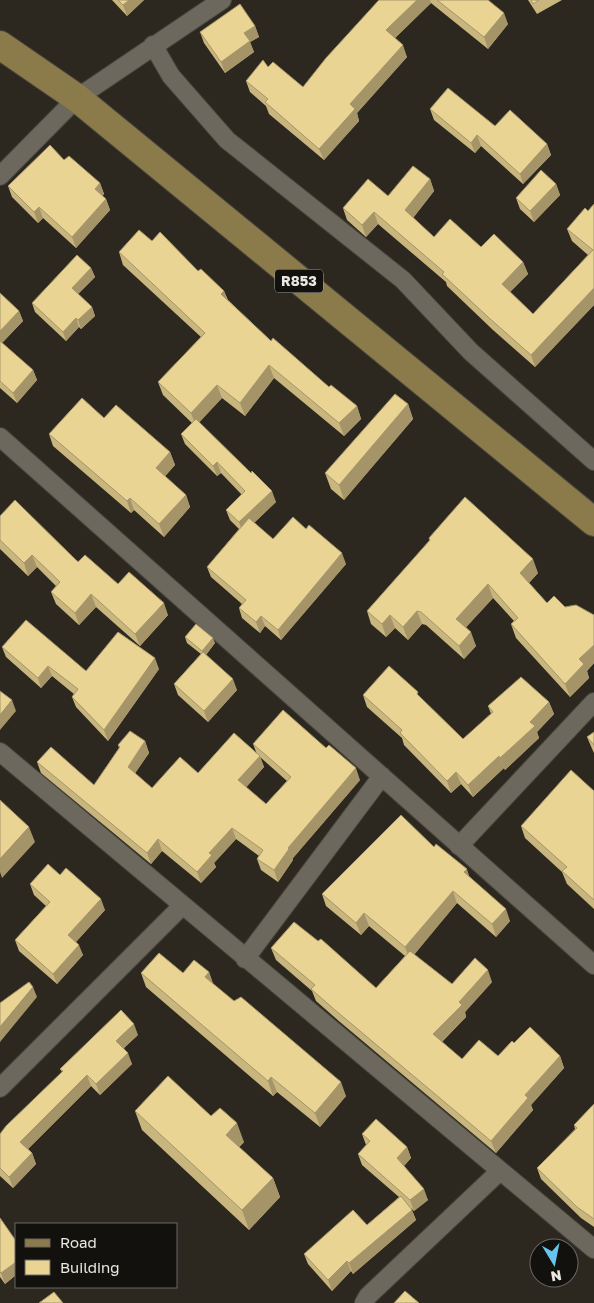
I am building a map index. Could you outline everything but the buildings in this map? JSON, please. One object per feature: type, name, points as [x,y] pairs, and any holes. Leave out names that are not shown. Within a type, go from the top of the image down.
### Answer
[{"type":"main road","name":"R853","points":[[0,45],[77,98],[594,522]]},
{"type":"street","points":[[0,176],[77,98],[222,0]]},
{"type":"street","points":[[153,46],[171,76],[227,140],[403,280],[471,352],[594,461]]},
{"type":"street","points":[[0,437],[594,965]]},
{"type":"street","points":[[460,846],[594,702]]},
{"type":"street","points":[[0,752],[245,959],[594,1249]]},
{"type":"street","points":[[245,959],[382,776]]},
{"type":"street","points":[[0,1088],[182,906]]},
{"type":"street","points":[[364,1303],[368,1296],[500,1171]]}]
